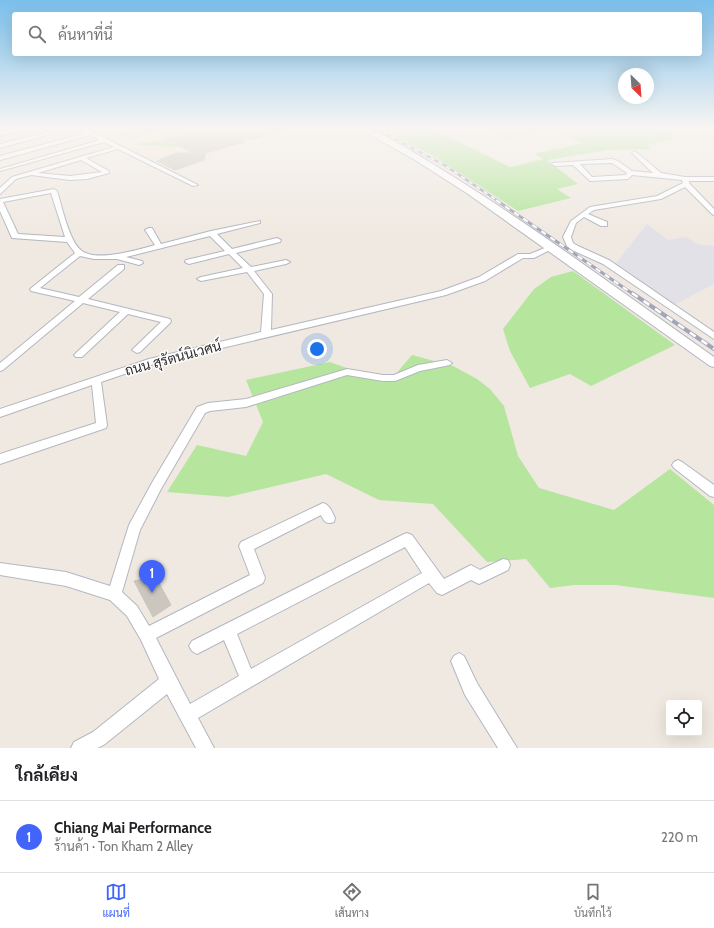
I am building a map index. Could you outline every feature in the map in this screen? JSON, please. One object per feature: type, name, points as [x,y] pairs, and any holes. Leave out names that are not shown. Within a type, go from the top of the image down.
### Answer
[{"type":"main road","points":[[426,163],[552,247],[714,363]]},
{"type":"street","points":[[1,168],[20,163]]},
{"type":"street","points":[[0,192],[14,178],[65,163]]},
{"type":"street","points":[[31,173],[63,179],[88,178],[107,172],[90,163]]},
{"type":"street","points":[[151,163],[196,185]]},
{"type":"street","points":[[555,164],[575,163],[590,179],[628,176],[630,173]]},
{"type":"street","points":[[617,163],[630,173],[659,175],[686,182],[714,179]]},
{"type":"street","points":[[645,163],[659,175]]},
{"type":"street","points":[[1,168],[14,178]]},
{"type":"street","points":[[686,182],[714,213]]},
{"type":"street","points":[[686,182],[659,198],[592,208],[573,222],[567,237],[570,244],[575,248],[606,262],[714,336]]},
{"type":"street","points":[[70,240],[15,236],[0,202],[54,191],[70,240],[79,253],[94,257],[117,257],[258,222]]},
{"type":"street","points":[[582,214],[604,224]]},
{"type":"street","points":[[149,230],[159,246]]},
{"type":"street","points":[[211,233],[248,269],[268,294],[266,334]]},
{"type":"street","points":[[189,262],[277,240]]},
{"type":"street","name":"ถนน สุรัตน์นิเวศน์","points":[[0,413],[152,361],[443,293],[468,285],[502,268],[521,256],[531,256],[552,247]]},
{"type":"street","points":[[79,253],[34,289],[167,321],[137,350]]},
{"type":"street","points":[[117,257],[139,263]]},
{"type":"street","points":[[201,279],[286,262]]},
{"type":"street","points":[[0,368],[121,267]]},
{"type":"street","points":[[79,356],[126,311]]},
{"type":"street","points":[[114,594],[134,529],[157,485],[201,410],[208,407],[246,403],[347,372],[383,378],[395,378],[418,368],[447,363]]},
{"type":"street","points":[[0,459],[102,425],[96,380]]},
{"type":"street","points":[[678,465],[714,492]]},
{"type":"street","points":[[146,635],[258,578],[246,546],[323,508],[329,518]]},
{"type":"street","points":[[197,646],[407,539],[431,575],[442,588],[471,572],[479,577],[502,565]]},
{"type":"street","points":[[0,569],[66,579],[114,594],[132,611],[146,635],[186,715],[205,748]]},
{"type":"street","points":[[186,715],[431,575]]},
{"type":"street","points":[[228,630],[248,680]]},
{"type":"street","points":[[459,661],[471,689],[508,748]]},
{"type":"street","points":[[80,748],[99,738],[169,682]]},
{"type":"shaded area","points":[[159,163],[199,163],[176,171]]},
{"type":"shaded area","points":[[647,224],[668,240],[686,237],[697,244],[714,246],[714,284],[674,305],[614,266]]},
{"type":"green space","points":[[444,163],[502,163],[510,167],[527,163],[551,163],[578,184],[557,189],[571,198],[518,211]]},
{"type":"green space","points":[[573,271],[675,345],[591,386],[570,374],[530,388],[510,351],[503,329],[534,289],[551,277]]},
{"type":"green space","points":[[412,355],[453,366],[477,379],[490,389],[504,406],[518,456],[539,488],[614,510],[670,469],[714,505],[714,598],[615,585],[574,585],[550,588],[526,559],[487,562],[433,504],[379,500],[326,474],[228,497],[167,492],[197,445],[246,456],[263,422],[246,380],[330,362],[355,371],[394,376]]},
{"type":"building","points":[[161,163],[196,163],[175,170]]},
{"type":"building","points":[[155,576],[171,605],[153,617],[134,581]]},
{"type":"railway","points":[[440,163],[498,201]]},
{"type":"railway","points":[[496,200],[633,294]]},
{"type":"railway","points":[[632,293],[714,349]]},
{"type":"place","name":"Chiang Mai Performance","points":[[152,593]]}]
